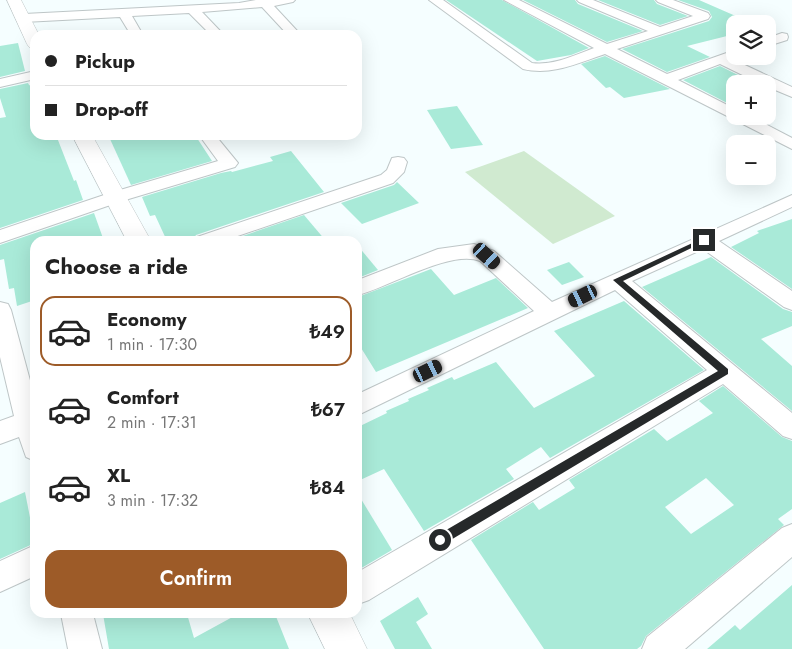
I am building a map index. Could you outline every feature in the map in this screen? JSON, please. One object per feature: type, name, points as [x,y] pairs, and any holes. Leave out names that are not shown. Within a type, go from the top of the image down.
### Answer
[{"type":"street","points":[[14,0],[30,32]]},
{"type":"street","points":[[24,18],[239,7],[262,2],[289,0]]},
{"type":"street","points":[[435,0],[533,67],[551,67],[704,16],[662,0]]},
{"type":"street","points":[[510,0],[607,48],[726,111]]},
{"type":"street","points":[[583,0],[660,31]]},
{"type":"street","points":[[262,2],[290,30]]},
{"type":"street","points":[[193,10],[213,30]]},
{"type":"street","points":[[123,12],[133,30]]},
{"type":"street","points":[[776,39],[782,37]]},
{"type":"street","points":[[665,80],[726,57]]},
{"type":"street","points":[[720,59],[792,93]]},
{"type":"street","points":[[0,83],[30,76]]},
{"type":"street","points":[[754,125],[792,144]]},
{"type":"street","points":[[85,140],[136,236]]},
{"type":"street","points":[[0,237],[116,197],[229,163],[210,140]]},
{"type":"street","points":[[219,236],[387,179],[395,172],[398,162]]},
{"type":"street","points":[[362,403],[617,280],[704,240],[789,205]]},
{"type":"street","points":[[704,240],[792,302]]},
{"type":"street","points":[[362,286],[445,254],[474,251],[487,256],[549,312]]},
{"type":"street","points":[[617,280],[792,428]]},
{"type":"street","points":[[1,317],[30,429]]},
{"type":"street","points":[[362,587],[725,371]]},
{"type":"street","points":[[0,433],[28,421]]},
{"type":"street","points":[[659,649],[792,538]]},
{"type":"street","points":[[0,577],[30,562]]},
{"type":"street","points":[[78,618],[86,649]]},
{"type":"street","points":[[330,618],[347,649]]},
{"type":"green space","points":[[524,151],[615,216],[553,244],[465,172]]},
{"type":"building","points":[[446,0],[502,0],[589,48],[571,55],[537,61]]},
{"type":"building","points":[[523,0],[575,0],[578,4],[643,31],[607,42]]},
{"type":"building","points":[[598,0],[654,0],[657,4],[688,16],[660,25]]},
{"type":"building","points":[[678,0],[699,0],[733,15],[726,15],[726,36],[687,46],[710,57],[667,72],[622,49],[709,21],[712,17],[709,11]]},
{"type":"building","points":[[18,43],[25,71],[0,77],[0,46]]},
{"type":"building","points":[[605,56],[670,89],[624,98],[610,87],[606,88],[581,64]]},
{"type":"building","points":[[720,66],[738,75],[726,75],[726,102],[683,80]]},
{"type":"building","points":[[28,83],[30,86],[30,140],[58,140],[83,200],[0,228],[0,118],[6,117],[0,98],[0,89]]},
{"type":"building","points":[[457,106],[483,145],[451,149],[427,110]]},
{"type":"building","points":[[110,140],[198,140],[212,161],[131,185]]},
{"type":"building","points":[[291,151],[324,192],[195,236],[165,236],[155,215],[150,216],[142,197],[221,173],[273,161],[270,157]]},
{"type":"building","points":[[397,182],[419,203],[362,224],[341,203],[394,185]]},
{"type":"building","points":[[94,213],[102,236],[30,236],[30,302],[17,306],[14,288],[9,289],[4,259],[0,260],[0,245]]},
{"type":"building","points":[[304,215],[322,236],[243,236]]},
{"type":"building","points":[[792,219],[792,289],[731,247],[759,233],[757,231]]},
{"type":"building","points":[[362,251],[378,270],[362,276]]},
{"type":"building","points":[[711,257],[783,309],[792,312],[792,326],[761,339],[792,366],[792,411],[642,287]]},
{"type":"building","points":[[569,262],[584,277],[562,285],[547,270]]},
{"type":"building","points":[[431,269],[454,295],[496,278],[528,308],[376,372],[362,349],[362,295]]},
{"type":"building","points":[[624,301],[704,370],[550,458],[541,447],[506,469],[514,479],[424,531],[384,469],[362,479],[362,425],[387,413],[386,411],[409,401],[408,399],[429,390],[427,388],[452,377],[454,380],[496,362],[534,408],[595,376],[554,331]]},
{"type":"building","points":[[723,386],[782,437],[792,441],[792,509],[778,519],[784,525],[646,636],[641,646],[637,649],[544,649],[471,540],[533,502],[539,510],[575,488],[569,480],[654,429],[667,441],[713,413],[699,401]],"holes":[[[706,478],[734,505],[691,534],[665,507]]]},
{"type":"building","points":[[25,492],[30,518],[30,545],[0,559],[0,503]]},
{"type":"building","points":[[362,501],[392,550],[362,568]]},
{"type":"building","points":[[792,585],[792,649],[707,649],[735,625],[740,630]]},
{"type":"building","points":[[418,597],[428,614],[416,622],[432,649],[395,649],[380,621]]},
{"type":"building","points":[[104,618],[188,618],[194,638],[231,618],[277,618],[289,649],[109,649]]},
{"type":"route","points":[[440,540],[725,371],[617,280],[704,240]]}]
